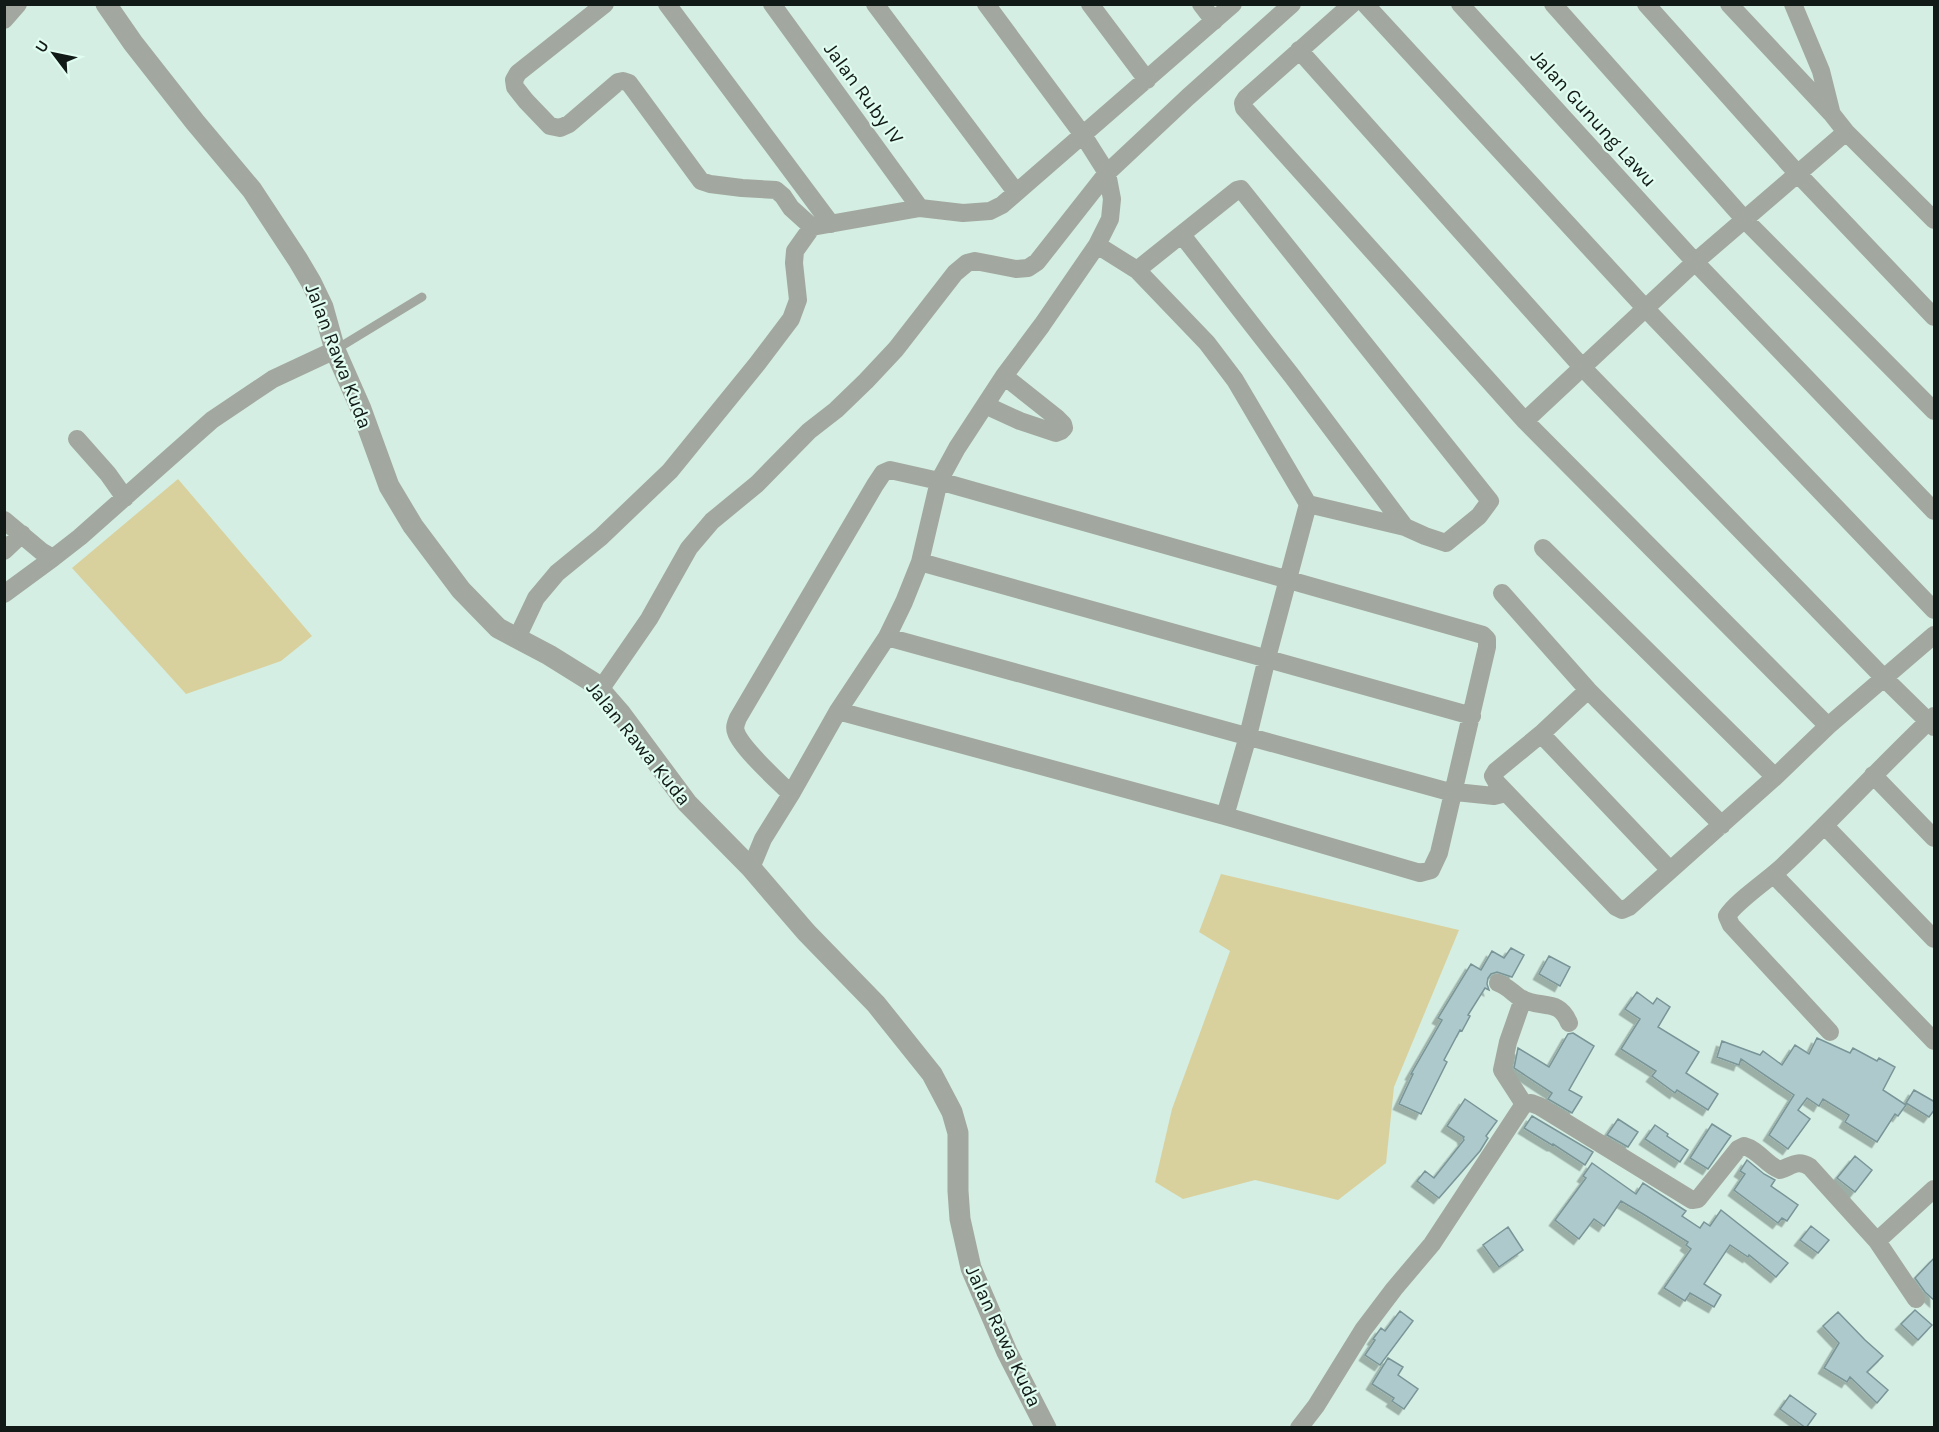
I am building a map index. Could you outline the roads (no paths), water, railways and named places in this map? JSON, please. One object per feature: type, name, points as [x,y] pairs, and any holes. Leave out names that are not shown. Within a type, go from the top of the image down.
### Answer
[{"type":"street","points":[[4,20],[18,4]]},
{"type":"street","name":"Jalan Rawa Kuda","points":[[105,4],[167,87],[252,190],[311,282],[323,308],[335,350],[361,409],[389,486],[413,526],[461,590],[498,628],[575,670],[594,683],[621,714],[687,803],[751,868],[806,932],[876,1004],[932,1074],[952,1112],[958,1133],[960,1219],[971,1268],[1007,1352],[1046,1428]]},
{"type":"street","points":[[605,4],[518,73],[514,80],[515,87],[526,101],[550,126],[560,128],[569,124],[618,81],[629,83],[701,181],[742,188],[776,190],[791,208],[812,227]]},
{"type":"street","points":[[667,4],[831,224]]},
{"type":"street","name":"Jalan Ruby IV","points":[[772,4],[920,208]]},
{"type":"street","points":[[875,4],[1016,192]]},
{"type":"street","points":[[751,868],[763,839],[838,711],[887,637],[920,562],[939,481],[957,448],[1004,376],[1097,245],[1110,219],[1112,199],[1107,173],[1083,135],[986,4]]},
{"type":"street","points":[[1090,4],[1147,80]]},
{"type":"street","points":[[1201,4],[1214,21]]},
{"type":"street","points":[[517,638],[536,598],[557,573],[601,537],[670,471],[791,319],[798,300],[795,251],[812,227],[920,208],[963,213],[990,211],[1002,205],[1233,4]]},
{"type":"street","points":[[600,690],[649,619],[689,548],[712,521],[757,484],[809,431],[836,410],[866,381],[896,349],[955,273],[967,263],[975,261],[1016,269],[1028,268],[1037,262],[1107,173],[1292,4]]},
{"type":"street","points":[[1352,4],[1246,98],[1243,103],[1244,108],[1525,422],[1828,726]]},
{"type":"street","points":[[1365,4],[1646,309],[1935,610]]},
{"type":"street","name":"Jalan Gunung Lawu","points":[[1460,4],[1695,262],[1935,511]]},
{"type":"street","points":[[1553,4],[1745,220],[1935,411]]},
{"type":"street","points":[[1646,4],[1798,174],[1935,317]]},
{"type":"street","points":[[1729,4],[1846,132],[1935,220]]},
{"type":"street","points":[[1793,4],[1821,71],[1831,113]]},
{"type":"street","points":[[1299,50],[1582,367],[1884,678],[1933,721],[1873,776],[1774,875],[1727,916],[1727,921],[1830,1032]]},
{"type":"street","points":[[1525,422],[1695,262],[1846,132]]},
{"type":"street","points":[[1137,270],[1237,190],[1245,191],[1490,501],[1479,516],[1446,543],[1405,526],[1308,504]]},
{"type":"street","points":[[1182,235],[1405,526]]},
{"type":"street","points":[[1097,245],[1137,270],[1186,320],[1221,361],[1235,380],[1308,504],[1225,816]]},
{"type":"street","points":[[4,594],[80,537],[212,420],[273,379],[335,350]]},
{"type":"street","points":[[985,405],[1020,421],[1056,433],[1064,428],[1058,418],[1004,376]]},
{"type":"street","points":[[77,439],[108,474],[125,498]]},
{"type":"street","points":[[791,794],[736,734],[735,726],[879,477],[890,470],[939,481],[1289,580],[1483,635],[1487,639],[1472,716],[1439,853],[1431,870],[1420,873],[1225,816],[838,711]]},
{"type":"street","points":[[4,520],[40,551],[52,558]]},
{"type":"street","points":[[4,551],[22,534]]},
{"type":"street","points":[[1543,548],[1775,777]]},
{"type":"street","points":[[920,562],[1472,716]]},
{"type":"street","points":[[1502,593],[1588,690],[1722,825]]},
{"type":"street","points":[[1588,690],[1493,776],[1506,793],[1616,907],[1622,910],[1629,907],[1775,777],[1828,726],[1935,635]]},
{"type":"street","points":[[887,637],[1454,793],[1494,796],[1506,793]]},
{"type":"street","points":[[1541,734],[1670,870]]},
{"type":"street","points":[[1873,776],[1935,838]]},
{"type":"street","points":[[1825,826],[1935,939]]},
{"type":"street","points":[[1774,875],[1935,1041]]},
{"type":"street","points":[[1498,983],[1523,999],[1560,1009],[1566,1014],[1569,1023]]},
{"type":"street","points":[[1523,999],[1508,1042],[1502,1070],[1524,1104]]},
{"type":"street","points":[[1299,1428],[1316,1406],[1363,1330],[1432,1244],[1524,1104],[1531,1103],[1539,1106],[1692,1200],[1698,1199],[1738,1149],[1744,1146],[1750,1148],[1771,1167],[1780,1170],[1797,1162],[1803,1163],[1810,1167],[1877,1240],[1916,1299]]},
{"type":"street","points":[[1877,1240],[1935,1189]]},
{"type":"lane","points":[[335,350],[422,297]]}]
